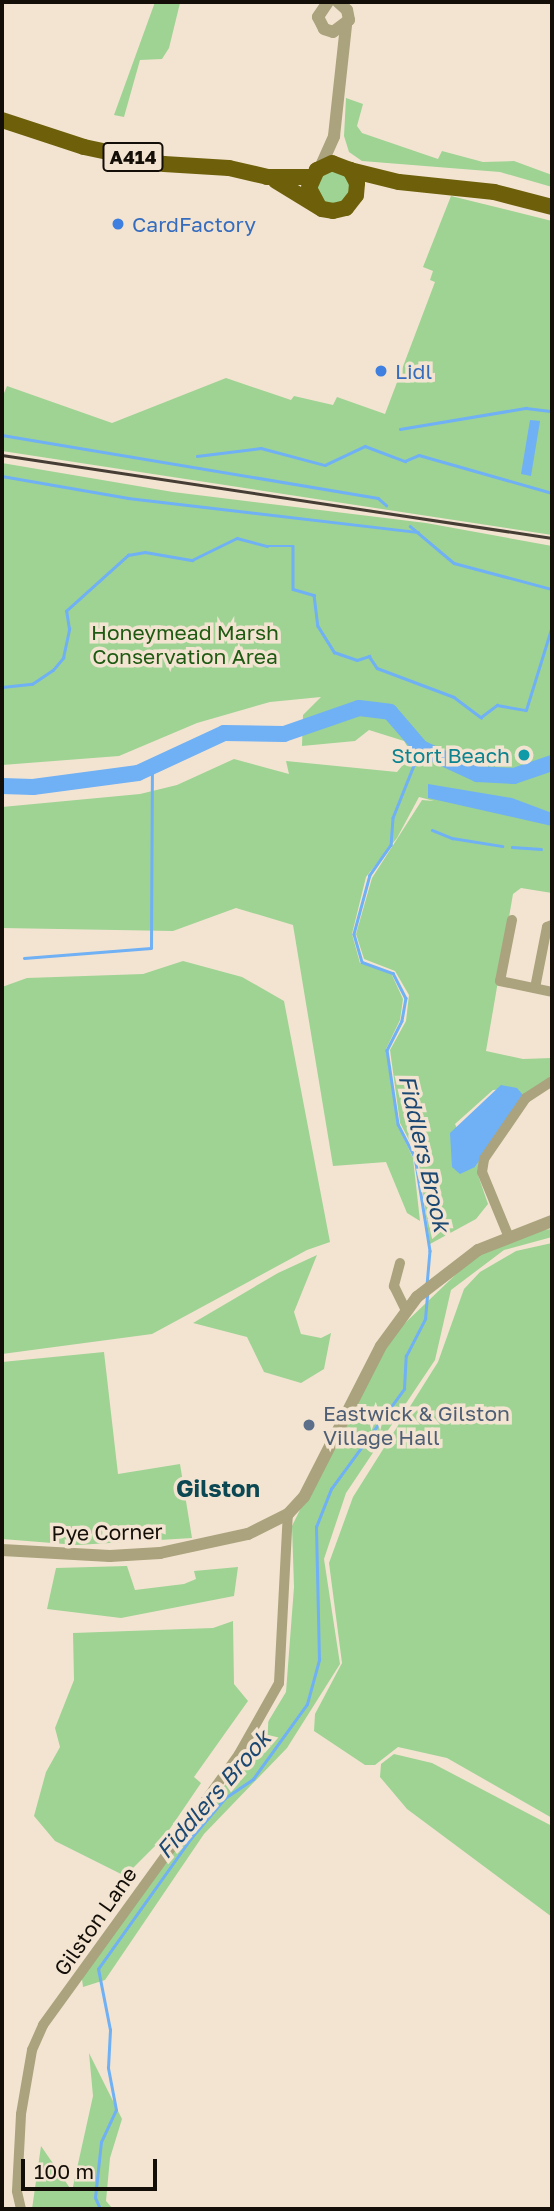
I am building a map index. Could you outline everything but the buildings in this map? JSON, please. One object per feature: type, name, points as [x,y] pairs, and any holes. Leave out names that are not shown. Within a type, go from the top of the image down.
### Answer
[{"type":"highway","name":"A414","points":[[2,120],[84,147],[164,164],[229,168],[267,177],[318,205]]},
{"type":"highway","points":[[399,182],[354,199],[333,211],[318,205],[309,188],[316,172],[332,163],[399,182],[494,192],[552,207]]},
{"type":"highway","points":[[348,169],[357,183],[354,199]]},
{"type":"highway","name":"A414","points":[[267,177],[316,172]]},
{"type":"street","points":[[328,2],[318,17],[321,26],[333,32]]},
{"type":"street","points":[[340,2],[349,15],[334,136],[340,162],[348,169]]},
{"type":"street","points":[[333,32],[346,25]]},
{"type":"street","points":[[333,32],[340,75]]},
{"type":"street","points":[[316,172],[334,136]]},
{"type":"street","points":[[512,920],[500,981],[552,992]]},
{"type":"street","points":[[535,988],[547,928],[552,925]]},
{"type":"street","points":[[509,1235],[482,1172],[484,1159],[526,1098],[552,1081]]},
{"type":"street","name":"Pye Corner","points":[[2,1550],[110,1556],[160,1552],[248,1534],[288,1514],[303,1497],[369,1369],[417,1297],[460,1260],[509,1235],[552,1221]]},
{"type":"street","points":[[400,1263],[394,1286],[406,1311]]},
{"type":"street","name":"Gilston Lane","points":[[21,2209],[17,2191],[21,2113],[32,2050],[43,2025],[239,1754],[279,1683],[288,1514]]},
{"type":"green space","points":[[155,2],[180,3],[169,48],[162,59],[140,60],[124,117],[114,115]]},
{"type":"green space","points":[[346,98],[363,104],[357,126],[362,133],[438,159],[442,151],[483,162],[514,161],[552,175],[552,187],[500,172],[362,161],[349,152],[344,136]]},
{"type":"green space","points":[[327,170],[343,173],[350,182],[350,193],[338,205],[322,202],[316,182]]},
{"type":"green space","points":[[451,196],[552,221],[552,535],[2,451],[2,398],[7,386],[112,423],[226,378],[291,400],[294,396],[333,405],[337,397],[385,414],[435,282],[430,280],[433,271],[423,267]]},
{"type":"green space","name":"Honeymead Marsh Conservation Area","points":[[2,463],[173,492],[426,523],[552,546],[552,893],[521,888],[513,894],[486,1051],[523,1059],[552,1058],[552,1074],[480,1159],[477,1172],[488,1204],[476,1219],[430,1244],[418,1157],[400,1123],[390,1050],[406,1021],[409,995],[395,971],[364,959],[356,934],[372,878],[422,800],[434,801],[419,797],[397,838],[366,877],[352,934],[360,963],[391,973],[403,999],[400,1020],[386,1049],[397,1124],[413,1158],[420,1221],[407,1213],[386,1162],[333,1166],[293,925],[236,908],[173,931],[2,928],[2,807],[140,794],[177,785],[234,759],[289,774],[286,761],[397,772],[412,754],[404,741],[369,730],[355,741],[302,746],[303,715],[321,697],[270,702],[197,723],[119,756],[2,765]],"holes":[[[516,1088],[512,1105],[475,1167],[455,1124],[493,1090]]]},
{"type":"green space","points":[[183,961],[242,977],[284,1001],[330,1242],[307,1250],[152,1334],[2,1354],[2,987],[27,978],[143,974]]},
{"type":"green space","points":[[552,1229],[552,1237],[504,1250],[451,1290],[435,1360],[346,1493],[324,1559],[340,1664],[287,1748],[204,1834],[105,1980],[83,1987],[81,1971],[248,1755],[286,1692],[294,1587],[292,1526],[381,1346],[472,1259],[523,1232]]},
{"type":"green space","points":[[552,1243],[552,1818],[447,1758],[398,1747],[375,1765],[365,1765],[314,1731],[315,1714],[342,1663],[329,1563],[353,1497],[438,1362],[464,1289],[480,1272],[516,1251]]},
{"type":"green space","points":[[317,1255],[294,1312],[301,1334],[321,1338],[331,1333],[324,1369],[301,1383],[264,1372],[247,1337],[193,1323],[278,1273]]},
{"type":"green space","points":[[104,1352],[118,1474],[180,1464],[192,1538],[77,1545],[2,1539],[2,1362]]},
{"type":"green space","points":[[127,1566],[135,1590],[184,1584],[196,1579],[194,1571],[238,1567],[234,1596],[121,1618],[47,1609],[56,1568]]},
{"type":"green space","points":[[233,1621],[234,1684],[248,1701],[194,1777],[201,1783],[165,1836],[125,1876],[55,1841],[34,1816],[46,1772],[60,1747],[55,1728],[74,1680],[73,1633],[213,1628]]},
{"type":"green space","points":[[394,1754],[432,1763],[552,1826],[552,1917],[407,1809],[380,1777],[381,1764]]},
{"type":"green space","points":[[89,2053],[122,2119],[110,2158],[106,2201],[113,2209],[32,2209],[41,2146],[72,2191],[93,2096]]},
{"type":"water","points":[[530,420],[540,421],[531,476],[521,474]]},
{"type":"water","points":[[428,784],[512,798],[552,813],[552,826],[428,798]]},
{"type":"water","points":[[501,1085],[517,1088],[523,1095],[475,1167],[460,1174],[452,1167],[450,1133]]},
{"type":"waterway","points":[[400,429],[526,408],[552,411]]},
{"type":"waterway","points":[[2,435],[378,498],[386,505]]},
{"type":"waterway","points":[[197,456],[261,448],[325,465],[365,446],[405,461],[419,455],[552,493]]},
{"type":"waterway","points":[[2,476],[128,498],[418,532]]},
{"type":"waterway","points":[[410,526],[454,563],[552,589]]},
{"type":"waterway","points":[[2,687],[32,684],[53,670],[63,658],[69,629],[66,611],[128,555],[145,552],[192,560],[237,538],[267,546],[293,546],[293,589],[314,595],[318,626],[334,652],[357,660],[369,656],[377,668],[454,697],[481,717],[497,705],[526,710],[552,626]]},
{"type":"waterway","points":[[2,786],[33,787],[138,773],[224,733],[284,734],[359,708],[390,712],[421,748],[477,774],[514,776],[552,763]]},
{"type":"waterway","name":"Fiddlers Brook","points":[[421,748],[393,818],[391,845],[370,875],[354,934],[362,962],[393,973],[406,998],[402,1021],[387,1050],[398,1124],[415,1157],[430,1251],[427,1284]]},
{"type":"waterway","points":[[24,958],[151,948],[152,766]]},
{"type":"waterway","points":[[432,830],[452,838],[502,846]]},
{"type":"waterway","points":[[512,847],[541,849]]},
{"type":"waterway","name":"Fiddlers Brook","points":[[100,2209],[95,2198],[101,2142],[116,2110],[108,2068],[110,2030],[98,1969],[191,1838],[225,1798],[253,1779],[307,1704],[319,1660],[316,1527],[331,1489],[404,1389],[406,1356],[425,1319],[427,1294]]},
{"type":"railway","points":[[2,455],[552,538]]},
{"type":"place","name":"CardFactory","points":[[118,224]]},
{"type":"place","name":"Lidl","points":[[381,371]]},
{"type":"place","name":"Stort Beach","points":[[524,755]]},
{"type":"place","name":"Eastwick & Gilston Village Hall","points":[[309,1425]]},
{"type":"district","name":"Gilston","points":[[218,1488]]}]
